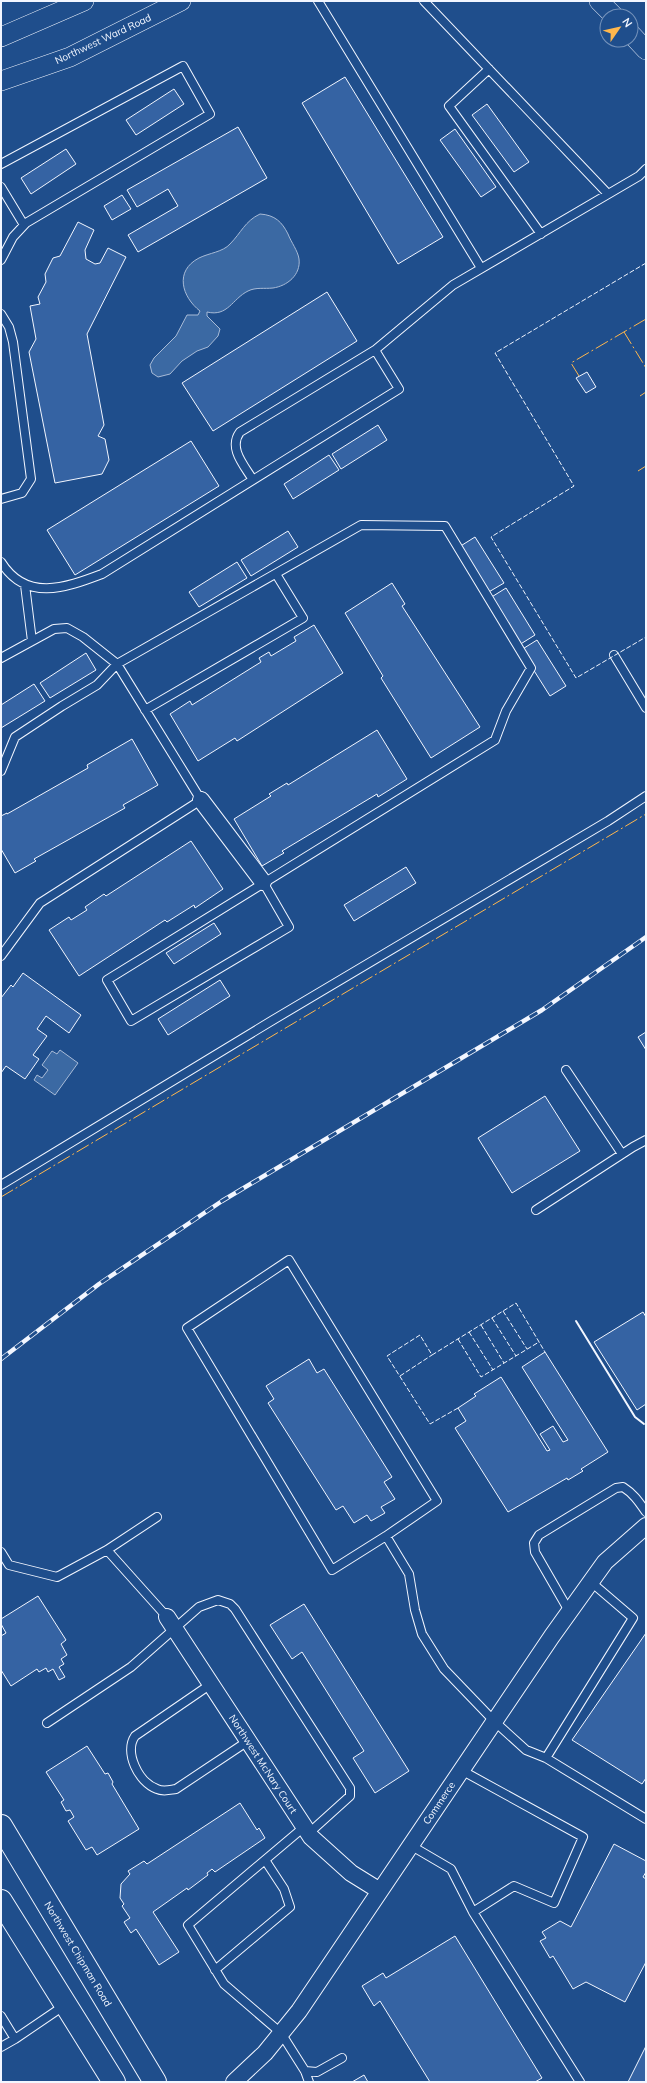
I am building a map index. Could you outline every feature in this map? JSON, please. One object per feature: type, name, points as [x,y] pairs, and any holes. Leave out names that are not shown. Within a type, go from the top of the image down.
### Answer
[{"type":"main road","name":"Northwest Chipman Road","points":[[1,1826],[155,2082]]},
{"type":"main road","points":[[1,1901],[114,2082]]},
{"type":"street","points":[[1,37],[84,1]]},
{"type":"street","name":"Northwest Ward Road","points":[[1,81],[70,57],[181,1]]},
{"type":"street","points":[[639,43],[646,50]]},
{"type":"street","points":[[200,800],[263,882]]},
{"type":"street","name":"Commerce","points":[[234,2082],[265,2053],[299,2011],[494,1721],[569,1611],[605,1562],[646,1526]]},
{"type":"street","name":"Northwest McNary Court","points":[[171,1623],[306,1830],[351,1873],[380,1891]]},
{"type":"lane","points":[[318,1],[481,268]]},
{"type":"lane","points":[[424,1],[608,194]]},
{"type":"lane","points":[[1,164],[183,66],[210,114],[24,225],[13,237],[1,260]]},
{"type":"lane","points":[[489,69],[450,106],[540,234]]},
{"type":"lane","points":[[253,480],[235,446],[236,438],[240,432],[375,350],[453,285],[608,194],[643,176],[646,169]]},
{"type":"lane","points":[[1,187],[24,225]]},
{"type":"lane","points":[[1,314],[9,327],[13,342],[31,479],[22,493],[1,499]]},
{"type":"lane","points":[[1,562],[9,575],[25,585],[53,590],[73,586],[102,574],[399,389],[375,350]]},
{"type":"lane","points":[[1,771],[14,737],[97,685],[117,664],[361,525],[445,526],[531,668],[506,711],[496,740],[263,882],[107,980],[131,1021],[289,927],[263,882]]},
{"type":"lane","points":[[146,710],[303,618],[276,574]]},
{"type":"lane","points":[[25,585],[32,641]]},
{"type":"lane","points":[[1,658],[54,629],[67,628],[83,637],[117,664],[200,800],[40,903],[1,956]]},
{"type":"lane","points":[[614,655],[646,708]]},
{"type":"lane","points":[[1,1185],[273,1020],[608,821],[646,796]]},
{"type":"lane","points":[[566,1070],[622,1154]]},
{"type":"lane","points":[[536,1210],[646,1140]]},
{"type":"lane","points":[[289,1260],[437,1501],[386,1536],[332,1570],[187,1328],[289,1260]]},
{"type":"lane","points":[[569,1611],[535,1552],[534,1543],[539,1535],[616,1488],[623,1487],[630,1491],[638,1499],[646,1512]]},
{"type":"lane","points":[[1,1552],[9,1565],[57,1577],[107,1550],[156,1517]]},
{"type":"lane","points":[[386,1536],[409,1574],[415,1610],[422,1634],[444,1669],[494,1721],[526,1750],[546,1758],[646,1819]]},
{"type":"lane","points":[[107,1550],[171,1623]]},
{"type":"lane","points":[[546,1758],[633,1618],[591,1582]]},
{"type":"lane","points":[[47,1723],[131,1667],[171,1623],[213,1601],[224,1601],[235,1609],[350,1788],[350,1796],[265,1860],[188,1925],[224,1984],[282,2033],[305,2071],[309,2082]]},
{"type":"lane","points":[[211,1684],[136,1736],[131,1742],[130,1750],[133,1761],[142,1777],[156,1789],[165,1791],[176,1789],[248,1741]]},
{"type":"lane","points":[[461,1770],[583,1837],[554,1903],[514,1886],[473,1912]]},
{"type":"lane","points":[[410,1845],[450,1869],[473,1912],[580,2082]]},
{"type":"lane","points":[[215,1970],[290,1907],[284,1889],[265,1860]]},
{"type":"lane","points":[[1,2047],[66,2005]]},
{"type":"lane","points":[[1,2016],[15,2039]]},
{"type":"lane","points":[[305,2071],[317,2072],[342,2058]]},
{"type":"water","points":[[260,214],[274,218],[286,230],[299,259],[298,270],[295,275],[288,282],[278,287],[248,291],[225,310],[214,313],[207,312],[207,316],[220,329],[218,336],[208,347],[197,351],[182,361],[170,374],[158,377],[152,373],[150,365],[154,358],[176,336],[187,315],[198,315],[200,311],[185,292],[183,284],[186,270],[191,263],[199,258],[227,247],[251,220]]},
{"type":"water","points":[[60,1050],[78,1063],[55,1095],[34,1080],[37,1075],[42,1078],[48,1070],[42,1065],[52,1051],[57,1054]]},
{"type":"building","points":[[345,77],[443,237],[398,264],[302,103]]},
{"type":"building","points":[[174,89],[184,104],[136,135],[126,120]]},
{"type":"building","points":[[487,104],[529,162],[514,172],[472,115]]},
{"type":"building","points":[[238,127],[267,178],[138,252],[128,235],[178,206],[168,189],[137,207],[127,190]]},
{"type":"building","points":[[455,129],[496,187],[481,197],[440,140]]},
{"type":"building","points":[[66,149],[76,164],[31,194],[21,178]]},
{"type":"building","points":[[122,195],[131,209],[112,220],[104,206]]},
{"type":"building","points":[[78,222],[94,230],[85,250],[86,259],[95,264],[100,263],[108,248],[126,257],[87,334],[104,425],[98,436],[105,439],[109,460],[102,474],[55,483],[29,352],[36,339],[30,306],[40,304],[38,297],[46,282],[45,274],[53,258],[60,256]]},
{"type":"building","points":[[327,292],[357,341],[213,431],[182,383]]},
{"type":"building","points":[[587,372],[596,387],[586,393],[576,378]]},
{"type":"building","points":[[378,425],[387,440],[341,469],[332,454]]},
{"type":"building","points":[[191,441],[219,486],[75,575],[47,530]]},
{"type":"building","points":[[329,455],[339,470],[293,499],[284,484]]},
{"type":"building","points":[[288,531],[298,547],[251,576],[241,560]]},
{"type":"building","points":[[475,537],[504,583],[487,593],[459,547]]},
{"type":"building","points":[[237,562],[247,578],[199,607],[189,592]]},
{"type":"building","points":[[392,583],[405,604],[402,606],[480,727],[431,758],[381,678],[383,676],[345,613]]},
{"type":"building","points":[[506,588],[535,635],[519,645],[490,598]]},
{"type":"building","points":[[314,625],[343,673],[237,741],[235,738],[198,761],[170,714],[190,701],[192,705],[261,662],[259,658],[269,652],[271,656],[296,641],[294,637]]},
{"type":"building","points":[[537,640],[566,686],[550,696],[521,650]]},
{"type":"building","points":[[86,653],[96,670],[50,698],[40,683]]},
{"type":"building","points":[[34,684],[45,701],[1,728],[1,705]]},
{"type":"building","points":[[377,730],[407,779],[378,797],[377,794],[282,851],[284,853],[262,866],[234,819],[271,796],[269,794],[287,783],[288,785]]},
{"type":"building","points":[[132,739],[158,785],[123,805],[125,808],[34,859],[36,861],[15,873],[1,849],[1,816],[88,768],[87,765]]},
{"type":"building","points":[[191,841],[223,889],[195,908],[194,905],[167,922],[165,920],[79,976],[49,930],[69,917],[71,920],[87,910],[85,907],[104,894],[106,896]]},
{"type":"building","points":[[406,867],[416,883],[354,921],[344,905]]},
{"type":"building","points":[[214,923],[221,934],[174,964],[166,953]]},
{"type":"building","points":[[23,973],[81,1015],[69,1033],[46,1016],[37,1029],[47,1036],[33,1055],[39,1059],[25,1079],[6,1066],[1,1073],[1,998],[11,985],[13,987]]},
{"type":"building","points":[[220,980],[230,996],[168,1035],[158,1019]]},
{"type":"building","points":[[646,1032],[646,1050],[638,1037]]},
{"type":"building","points":[[545,1096],[580,1151],[512,1193],[478,1138]]},
{"type":"building","points":[[643,1312],[646,1317],[646,1404],[637,1410],[594,1342]]},
{"type":"building","points":[[545,1352],[608,1452],[581,1469],[583,1471],[568,1480],[567,1478],[508,1512],[455,1428],[466,1421],[458,1408],[476,1396],[474,1394],[501,1377],[547,1451],[550,1450],[540,1434],[553,1426],[563,1442],[568,1440],[522,1367]]},
{"type":"building","points":[[309,1359],[317,1373],[324,1369],[392,1477],[384,1482],[395,1499],[381,1507],[385,1513],[371,1521],[367,1515],[354,1523],[343,1506],[336,1510],[268,1403],[274,1399],[266,1386]]},
{"type":"building","points":[[38,1596],[66,1640],[61,1644],[67,1655],[61,1659],[64,1664],[59,1667],[65,1677],[59,1680],[53,1669],[48,1672],[46,1668],[39,1672],[37,1669],[11,1686],[1,1670],[1,1636],[6,1633],[1,1624],[1,1619]]},
{"type":"building","points":[[304,1604],[409,1771],[375,1793],[353,1758],[364,1751],[302,1652],[292,1659],[270,1625]]},
{"type":"building","points":[[646,1633],[646,1778],[642,1784],[572,1740]]},
{"type":"building","points":[[87,1746],[105,1774],[108,1773],[113,1782],[112,1784],[139,1829],[97,1855],[92,1847],[86,1850],[68,1821],[74,1817],[70,1810],[66,1811],[61,1802],[64,1800],[46,1772]]},
{"type":"building","points":[[240,1803],[257,1830],[259,1828],[265,1838],[215,1872],[212,1869],[207,1873],[208,1875],[188,1890],[187,1888],[153,1912],[179,1952],[159,1965],[136,1929],[131,1933],[124,1922],[130,1918],[122,1906],[124,1904],[120,1898],[121,1884],[130,1874],[128,1871],[144,1861],[147,1864]]},
{"type":"building","points":[[614,1844],[646,1861],[646,1872],[643,1877],[646,1879],[646,1962],[625,2002],[586,1982],[573,1989],[553,1956],[550,1958],[540,1941],[546,1938],[542,1932],[560,1921],[571,1927]]},
{"type":"building","points":[[455,1936],[542,2078],[535,2082],[430,2082],[380,2001],[374,2006],[362,1986],[383,1973],[386,1978]]},
{"type":"building","points":[[646,2046],[646,2082],[628,2082]]},
{"type":"building","points":[[364,2075],[368,2082],[352,2082]]},
{"type":"railway","points":[[1,1359],[99,1284],[222,1201],[542,1010],[646,937]]},
{"type":"fence","points":[[646,263],[495,353],[574,486],[491,537],[576,678],[646,637]]},
{"type":"fence","points":[[458,1408],[430,1424],[387,1356],[420,1335],[432,1355],[516,1303],[545,1352]]},
{"type":"fence","points":[[503,1311],[527,1349]]},
{"type":"fence","points":[[492,1318],[516,1356]]},
{"type":"fence","points":[[481,1325],[504,1363]]},
{"type":"fence","points":[[469,1332],[493,1370]]},
{"type":"fence","points":[[458,1339],[481,1377],[539,1342]]},
{"type":"fence","points":[[400,1376],[432,1355]]},
{"type":"wall","points":[[576,1321],[635,1417],[644,1424]]},
{"type":"power","points":[[579,376],[571,363],[646,319]]},
{"type":"power","points":[[624,332],[646,368]]},
{"type":"power","points":[[640,396],[646,392]]},
{"type":"power","points":[[638,471],[646,466]]},
{"type":"power","points":[[1,1197],[646,814]]}]
